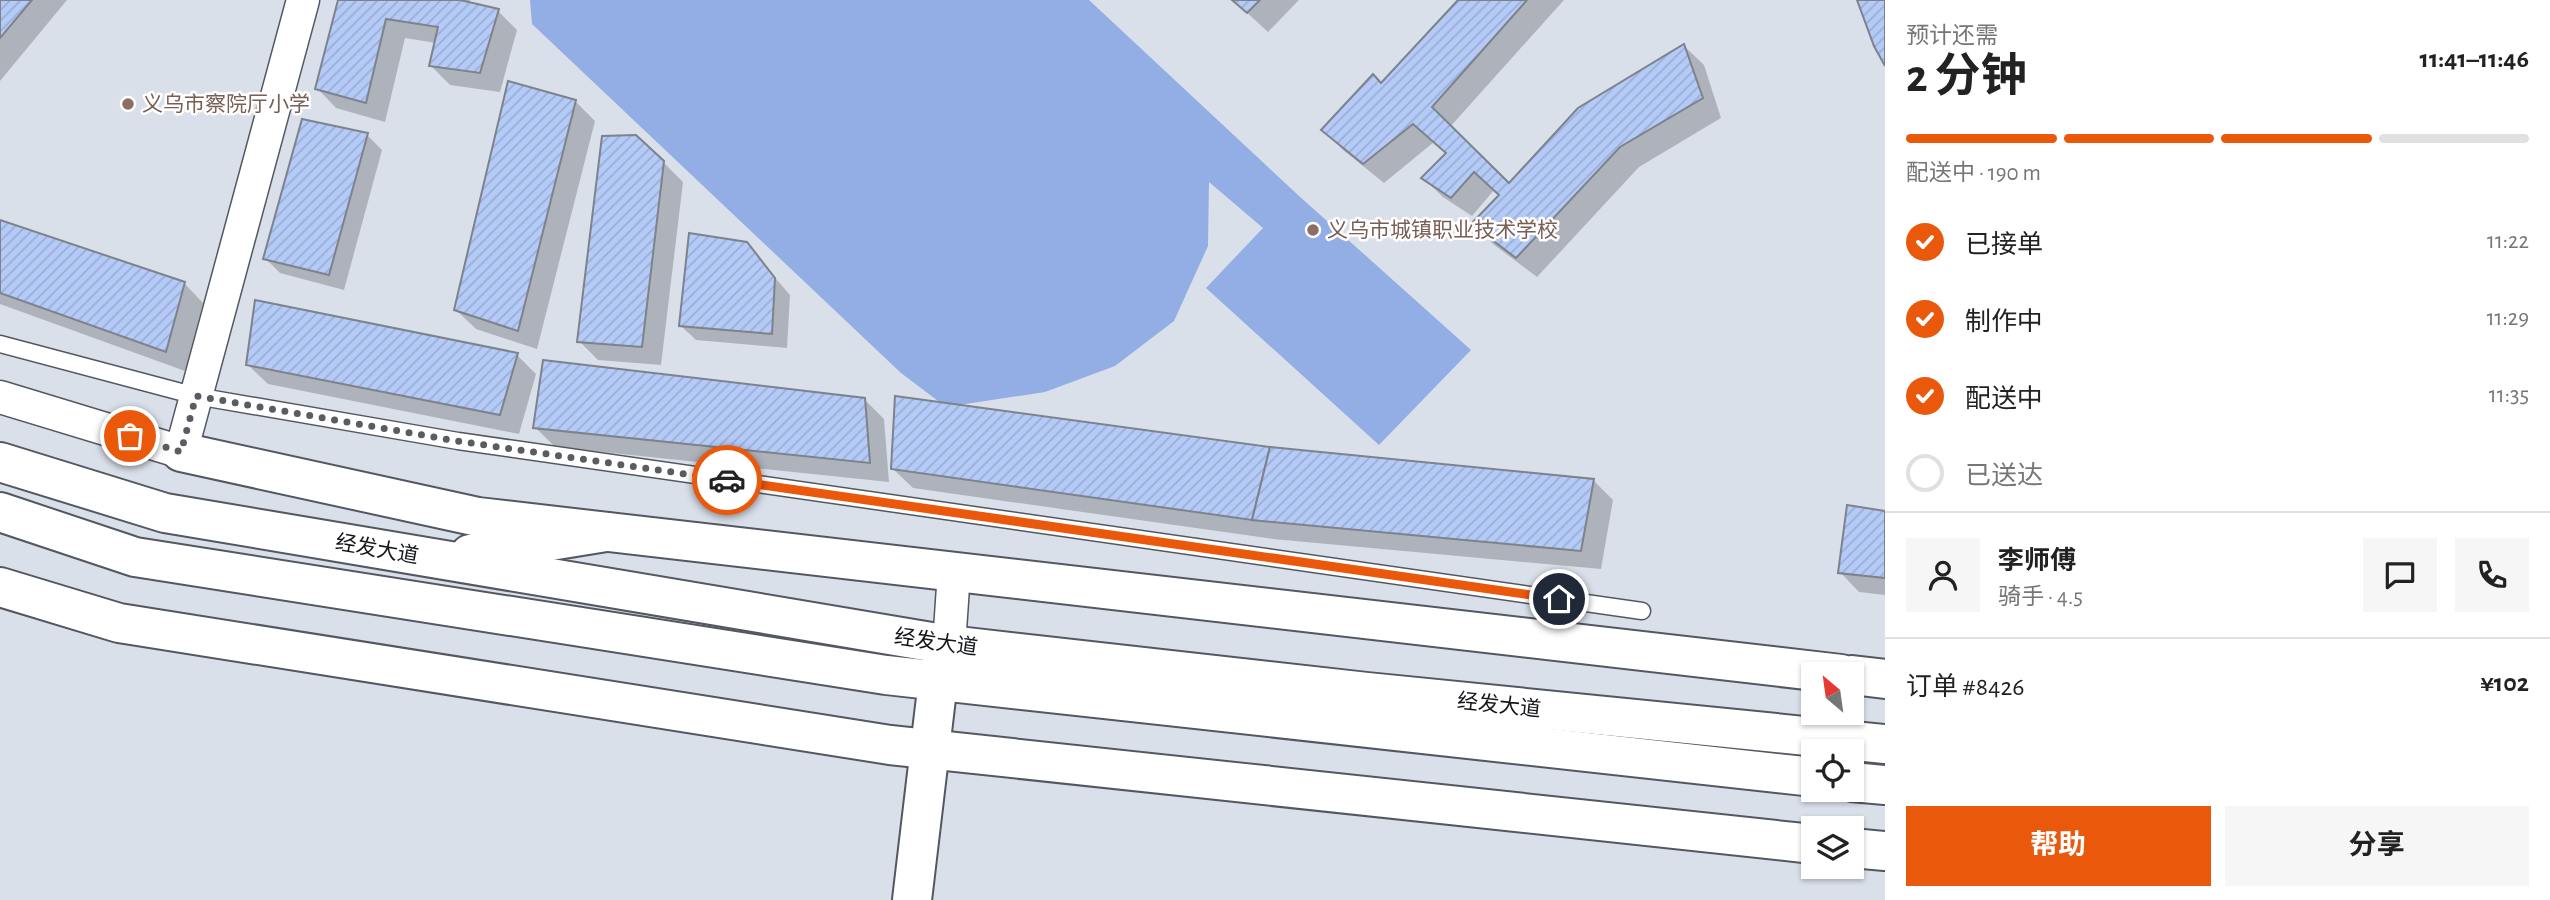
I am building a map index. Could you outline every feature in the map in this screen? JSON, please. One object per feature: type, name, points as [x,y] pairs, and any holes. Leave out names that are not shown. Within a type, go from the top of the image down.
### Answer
[{"type":"main road","points":[[181,452],[478,517],[1801,670]]},
{"type":"main road","name":"经发大道","points":[[0,462],[165,513],[949,645],[1367,692],[1885,744]]},
{"type":"main road","name":"经发大道","points":[[0,512],[135,557],[937,681],[1801,776]]},
{"type":"main road","points":[[440,559],[606,532]]},
{"type":"main road","points":[[0,587],[119,623],[890,745],[1801,843]]},
{"type":"main road","points":[[912,900],[937,681],[949,645]]},
{"type":"main road","points":[[1864,676],[1885,679]]},
{"type":"main road","points":[[1864,783],[1885,785]]},
{"type":"main road","points":[[1864,849],[1885,851]]},
{"type":"street","points":[[0,397],[181,452],[303,0]]},
{"type":"street","points":[[949,645],[954,572]]},
{"type":"lane","points":[[0,344],[196,396],[457,441],[1642,611]]},
{"type":"shaded area","points":[[530,0],[1089,0],[1298,195],[1471,350],[1379,445],[1206,288],[1263,228],[1209,182],[1208,246],[1174,321],[1115,366],[1045,392],[946,407],[901,373],[532,24]]},
{"type":"building","points":[[0,0],[32,0],[0,38]]},
{"type":"building","points":[[338,0],[460,0],[499,9],[480,73],[429,66],[438,27],[386,19],[366,103],[315,89]]},
{"type":"building","points":[[1232,0],[1260,0],[1247,13]]},
{"type":"building","points":[[1458,0],[1527,0],[1432,107],[1509,183],[1578,108],[1684,44],[1703,98],[1620,147],[1516,258],[1471,224],[1499,195],[1474,172],[1451,198],[1421,178],[1446,153],[1413,124],[1363,164],[1321,130],[1373,74],[1381,83]]},
{"type":"building","points":[[1857,0],[1885,0],[1885,66],[1874,46]]},
{"type":"building","points":[[508,81],[576,100],[518,331],[454,310]]},
{"type":"building","points":[[302,119],[368,133],[329,275],[263,259]]},
{"type":"building","points":[[636,135],[664,161],[642,347],[577,342],[602,136]]},
{"type":"building","points":[[0,220],[185,282],[166,352],[0,293]]},
{"type":"building","points":[[689,233],[747,242],[775,278],[772,334],[679,326]]},
{"type":"building","points":[[255,300],[518,353],[500,415],[246,365]]},
{"type":"building","points":[[543,360],[865,398],[870,463],[533,428]]},
{"type":"building","points":[[895,396],[1270,447],[1252,520],[891,469]]},
{"type":"building","points":[[1270,447],[1594,479],[1581,551],[1252,520]]},
{"type":"building","points":[[1847,505],[1885,511],[1885,578],[1838,573]]},
{"type":"way so far","points":[[130,436],[181,452],[196,396],[457,441],[727,480]]},
{"type":"place","name":"义乌市察院厅小学","points":[[128,104]]},
{"type":"place","name":"义乌市城镇职业技术学校","points":[[1313,230]]},
{"type":"route","points":[[727,480],[1559,599]]}]
